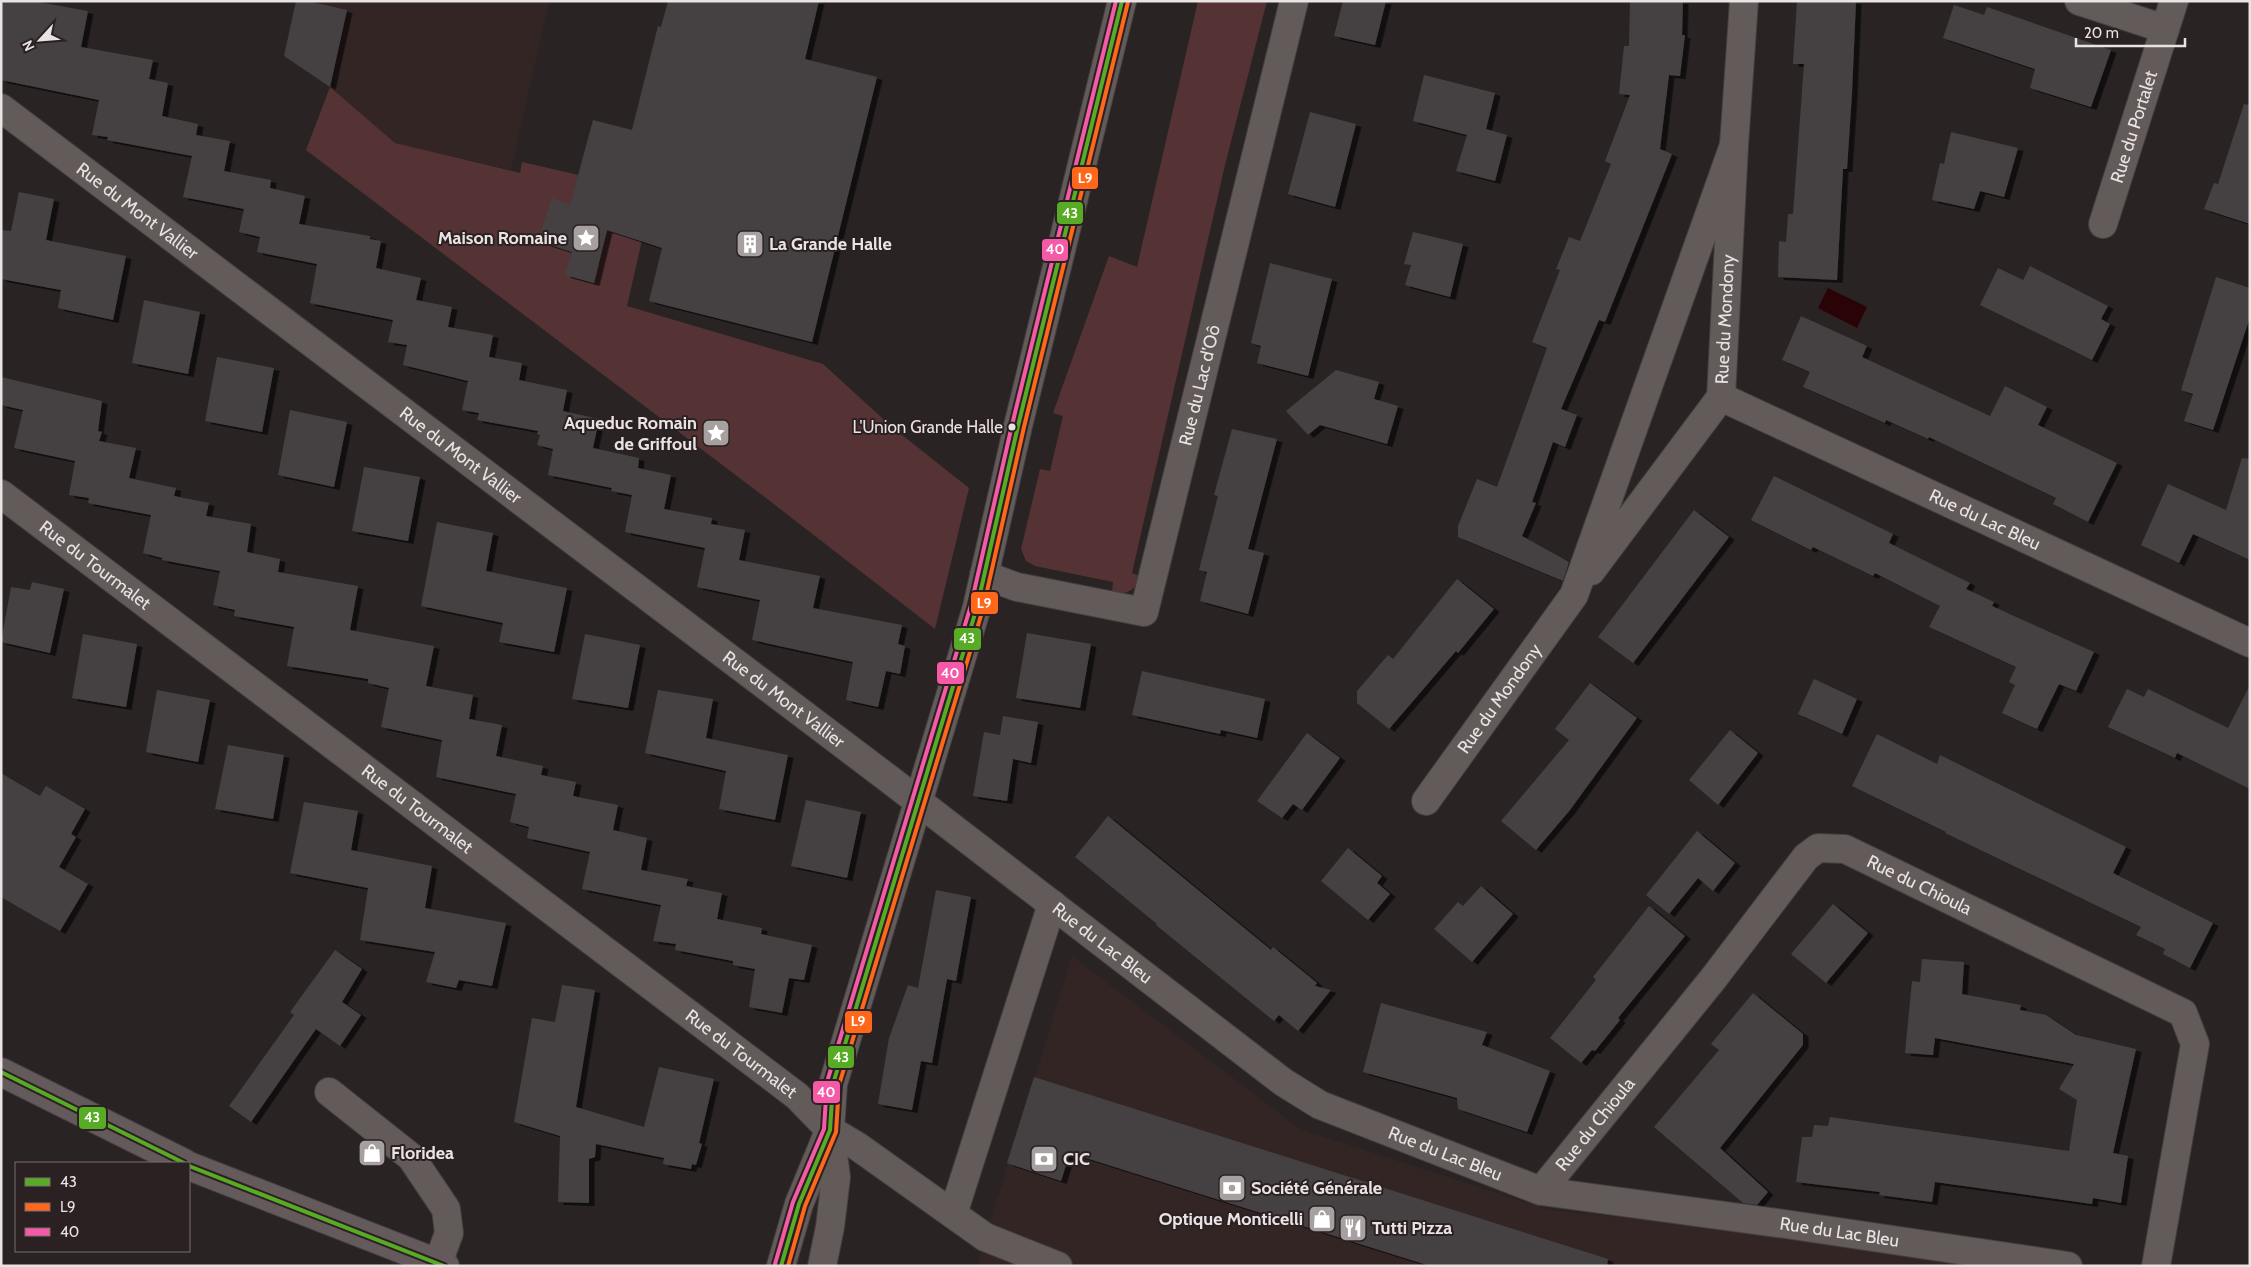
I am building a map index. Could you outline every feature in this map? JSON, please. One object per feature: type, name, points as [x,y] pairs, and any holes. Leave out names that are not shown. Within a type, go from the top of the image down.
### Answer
[{"type":"main road","points":[[1,1072],[182,1162]]},
{"type":"main road","points":[[190,1166],[442,1265]]},
{"type":"street","points":[[822,1266],[830,1226],[836,1176],[830,1130],[833,1084],[919,803],[984,576],[1018,426],[1122,1]]},
{"type":"street","name":"Rue du Lac d'Oô","points":[[984,576],[1017,587],[1144,612],[1294,1]]},
{"type":"street","name":"Rue du Mondony","points":[[1426,801],[1720,397],[1744,1]]},
{"type":"street","points":[[2079,1],[2165,29]]},
{"type":"street","name":"Rue du Portalet","points":[[2103,224],[2174,1]]},
{"type":"street","name":"Rue du Mont Vallier","points":[[1,108],[919,803]]},
{"type":"street","name":"Rue du Mondony","points":[[1574,596],[1734,145]]},
{"type":"street","name":"Rue du Lac Bleu","points":[[1720,397],[2250,644]]},
{"type":"street","name":"Rue du Tourmalet","points":[[1,494],[797,1096],[830,1130],[857,1146],[985,1236],[1058,1266]]},
{"type":"street","name":"Rue du Lac Bleu","points":[[919,803],[1283,1082],[1320,1105],[1541,1192],[1785,1224],[2068,1266]]},
{"type":"street","name":"Rue du Chioula","points":[[1541,1192],[1713,979],[1806,857],[1818,848],[1845,849],[2182,1013],[2195,1044],[2156,1266]]},
{"type":"street","points":[[953,1214],[1052,904]]},
{"type":"street","points":[[330,1092],[412,1158],[446,1209],[449,1233],[442,1265]]},
{"type":"street","points":[[781,1266],[799,1204],[830,1130]]},
{"type":"shaded area","points":[[296,1],[549,1],[511,170],[394,143],[330,87],[284,56]]},
{"type":"shaded area","points":[[1198,1],[1267,1],[1225,165],[1132,573],[1142,577],[1130,591],[1126,593],[1112,593],[1113,582],[1035,566],[1026,561],[1021,549],[1040,469],[1050,471],[1063,416],[1053,413],[1109,256],[1137,267]]},
{"type":"shaded area","points":[[330,87],[395,143],[520,173],[522,162],[653,192],[627,306],[823,364],[892,427],[969,488],[935,629],[766,498],[306,150]]},
{"type":"shaded area","points":[[1828,288],[1867,307],[1857,328],[1818,308]]},
{"type":"shaded area","points":[[1072,956],[1300,1129],[1549,1210],[1843,1240],[2014,1266],[977,1266]]},
{"type":"building","points":[[1,1],[33,1],[88,11],[81,47],[153,60],[149,79],[168,83],[162,116],[198,124],[196,135],[230,141],[224,171],[271,180],[270,188],[305,196],[299,224],[370,236],[370,239],[381,241],[376,268],[421,278],[416,300],[452,307],[448,327],[493,335],[489,357],[522,363],[519,380],[567,390],[563,411],[599,419],[593,448],[639,458],[638,468],[671,475],[664,509],[712,518],[711,524],[745,530],[739,560],[820,576],[813,608],[902,625],[898,644],[905,646],[900,674],[886,671],[878,707],[846,700],[853,662],[752,640],[760,600],[697,587],[705,548],[625,532],[632,495],[611,491],[612,488],[548,475],[553,449],[537,445],[540,435],[537,434],[538,431],[477,420],[479,413],[462,410],[468,381],[403,365],[407,345],[388,342],[393,320],[310,303],[317,264],[257,252],[260,237],[239,232],[244,209],[183,197],[192,156],[107,140],[108,137],[92,135],[99,100],[1,80]]},
{"type":"building","points":[[296,1],[307,1],[347,10],[330,87],[284,56]]},
{"type":"building","name":"La Grande Halle","points":[[668,1],[819,1],[805,59],[877,77],[812,342],[649,301],[662,248],[607,230],[594,283],[565,275],[572,252],[538,241],[552,198],[570,205],[593,120],[632,130],[658,26],[661,27]]},
{"type":"building","points":[[1343,1],[1386,1],[1375,45],[1334,36]]},
{"type":"building","points":[[1630,1],[1683,1],[1682,35],[1685,35],[1680,76],[1669,75],[1660,149],[1672,154],[1605,322],[1599,320],[1561,409],[1577,415],[1565,447],[1553,442],[1532,502],[1536,503],[1522,536],[1569,562],[1563,581],[1458,537],[1458,526],[1477,479],[1497,487],[1547,348],[1532,342],[1560,270],[1556,269],[1569,237],[1580,241],[1611,164],[1605,161],[1630,95],[1619,94],[1624,46],[1629,46]]},
{"type":"building","points":[[1797,1],[1856,1],[1847,169],[1843,169],[1837,280],[1778,277],[1779,241],[1786,242],[1788,214],[1793,214],[1804,64],[1793,64]]},
{"type":"building","points":[[1954,5],[1984,15],[1987,7],[2111,50],[2091,107],[2030,88],[2035,69],[1943,38]]},
{"type":"building","points":[[1424,75],[1495,93],[1486,129],[1507,135],[1495,181],[1456,171],[1467,135],[1413,121]]},
{"type":"building","points":[[2244,104],[2250,105],[2250,224],[2204,209],[2214,183],[2218,184]]},
{"type":"building","points":[[1310,112],[1356,124],[1335,207],[1288,194]]},
{"type":"building","points":[[1951,132],[2018,148],[2004,197],[1980,191],[1974,209],[1932,200],[1940,163],[1944,164]]},
{"type":"building","points":[[19,192],[54,199],[46,240],[126,256],[113,320],[58,308],[61,290],[1,279],[1,230],[11,231]]},
{"type":"building","points":[[1413,232],[1463,244],[1450,297],[1405,285],[1411,265],[1404,264]]},
{"type":"building","points":[[1270,263],[1332,279],[1308,376],[1257,363],[1261,346],[1251,343]]},
{"type":"building","points":[[2030,266],[2108,306],[2101,319],[2110,324],[2092,360],[1980,305],[1998,268],[2023,280]]},
{"type":"building","points":[[2216,277],[2250,288],[2250,317],[2213,430],[2184,421],[2193,394],[2181,390]]},
{"type":"building","points":[[144,300],[200,312],[188,374],[132,363]]},
{"type":"building","points":[[1801,316],[1867,346],[1862,357],[1990,416],[2005,386],[2047,407],[2038,425],[2117,463],[2088,522],[2053,504],[2056,498],[1929,437],[1928,439],[1886,420],[1885,423],[1803,387],[1810,372],[1782,360]]},
{"type":"building","points":[[217,357],[274,368],[262,432],[205,421]]},
{"type":"building","points":[[1336,370],[1379,382],[1374,399],[1398,406],[1387,444],[1320,425],[1308,435],[1286,411]]},
{"type":"building","points":[[1,377],[102,401],[98,431],[102,432],[99,441],[136,448],[129,478],[176,488],[174,496],[209,503],[206,516],[251,524],[247,552],[280,559],[278,572],[358,586],[350,630],[434,646],[426,686],[473,695],[469,719],[502,725],[496,756],[543,766],[541,775],[576,782],[573,796],[618,805],[613,830],[647,838],[641,870],[688,879],[686,886],[722,893],[717,919],[762,928],[761,934],[812,945],[804,980],[789,978],[782,1013],[749,1007],[755,969],[733,965],[733,961],[675,950],[676,944],[653,941],[661,905],[582,889],[590,852],[527,838],[529,827],[510,822],[516,794],[436,777],[442,740],[381,727],[389,688],[368,683],[368,679],[287,666],[294,627],[234,616],[235,610],[213,605],[220,571],[162,560],[162,558],[143,553],[151,515],[88,503],[89,498],[69,495],[75,461],[14,448],[23,410],[1,405]]},
{"type":"building","points":[[290,410],[347,422],[334,487],[278,475]]},
{"type":"building","points":[[1232,429],[1277,439],[1248,549],[1264,553],[1248,614],[1200,601],[1207,572],[1199,570],[1218,496],[1214,495]]},
{"type":"building","points":[[2242,458],[2250,459],[2250,560],[2193,534],[2179,563],[2141,545],[2168,484],[2226,510]]},
{"type":"building","points":[[364,467],[420,477],[408,541],[352,531]]},
{"type":"building","points":[[1774,476],[1893,534],[1889,543],[1970,583],[1966,589],[1994,602],[1992,606],[2094,652],[2076,691],[2059,684],[2037,729],[2002,713],[2015,685],[2009,682],[2016,667],[1929,627],[1940,606],[1875,573],[1873,576],[1813,547],[1811,550],[1751,520]]},
{"type":"building","points":[[1694,510],[1729,537],[1633,663],[1598,637]]},
{"type":"building","points":[[437,522],[493,533],[486,571],[567,588],[554,652],[499,642],[503,623],[421,606]]},
{"type":"building","points":[[1457,579],[1494,609],[1458,653],[1456,651],[1389,729],[1357,703],[1357,691],[1388,655],[1393,659]]},
{"type":"building","points":[[32,582],[64,589],[50,653],[1,642],[11,587],[30,590]]},
{"type":"building","points":[[1027,633],[1091,644],[1080,708],[1016,698]]},
{"type":"building","points":[[83,634],[137,644],[126,707],[72,698]]},
{"type":"building","points":[[585,634],[640,645],[628,708],[572,699]]},
{"type":"building","points":[[1142,671],[1265,699],[1257,738],[1221,730],[1220,734],[1132,715]]},
{"type":"building","points":[[1814,679],[1857,699],[1842,734],[1798,714]]},
{"type":"building","points":[[1590,683],[1637,718],[1570,810],[1536,850],[1501,821],[1569,740],[1555,729]]},
{"type":"building","points":[[2250,685],[2250,789],[2177,753],[2175,758],[2108,727],[2127,689],[2144,697],[2148,689],[2228,728]]},
{"type":"building","points":[[157,690],[210,700],[198,762],[146,752]]},
{"type":"building","points":[[658,690],[713,699],[706,738],[788,755],[775,820],[719,809],[726,771],[645,753]]},
{"type":"building","points":[[1003,716],[1038,722],[1031,763],[1013,759],[1007,801],[973,796],[984,732],[1000,735]]},
{"type":"building","points":[[1730,730],[1758,753],[1718,805],[1689,780]]},
{"type":"building","points":[[1307,733],[1340,758],[1302,810],[1293,804],[1282,818],[1257,801]]},
{"type":"building","points":[[1877,734],[1937,764],[1940,755],[2126,847],[2113,873],[2213,923],[2190,968],[2163,954],[2165,949],[2136,935],[2141,927],[1852,786]]},
{"type":"building","points":[[228,745],[284,755],[273,819],[215,809]]},
{"type":"building","points":[[1,773],[40,796],[46,786],[85,809],[71,834],[76,837],[59,867],[88,884],[60,931],[1,897]]},
{"type":"building","points":[[806,800],[861,812],[847,878],[791,866]]},
{"type":"building","points":[[304,802],[358,811],[351,850],[432,866],[425,908],[506,923],[492,986],[459,980],[456,988],[426,982],[435,952],[360,940],[368,888],[290,873]]},
{"type":"building","points":[[1108,816],[1271,950],[1273,947],[1317,983],[1315,986],[1331,990],[1298,1031],[1279,1015],[1274,1021],[1075,857]]},
{"type":"building","points":[[1697,831],[1735,863],[1713,891],[1698,878],[1669,914],[1646,895]]},
{"type":"building","points":[[1348,848],[1382,876],[1377,883],[1390,894],[1368,920],[1321,881]]},
{"type":"building","points":[[1481,886],[1513,914],[1472,962],[1434,929],[1458,902],[1463,906]]},
{"type":"building","points":[[936,890],[971,897],[956,981],[947,979],[932,1063],[921,1061],[912,1110],[878,1104],[889,1038],[908,985],[918,988]]},
{"type":"building","points":[[1833,904],[1868,933],[1826,983],[1791,954]]},
{"type":"building","points":[[1649,906],[1685,936],[1618,1018],[1620,1020],[1595,1051],[1592,1050],[1581,1063],[1550,1038],[1596,980],[1593,977]]},
{"type":"building","points":[[335,950],[362,969],[342,1002],[361,1015],[340,1046],[316,1029],[251,1122],[229,1106],[294,1015],[290,1012]]},
{"type":"building","points":[[1922,959],[1964,962],[1962,994],[2021,1005],[2020,1010],[2046,1015],[2076,1035],[2136,1049],[2113,1153],[2128,1156],[2121,1203],[2093,1198],[2092,1204],[1935,1182],[1932,1202],[1879,1195],[1880,1192],[1796,1182],[1802,1137],[1812,1137],[1814,1125],[1828,1126],[1830,1117],[2069,1151],[2077,1100],[2059,1089],[2074,1064],[1935,1038],[1933,1055],[1905,1053],[1912,981],[1920,982]]},
{"type":"building","points":[[562,985],[595,990],[576,1107],[644,1127],[659,1067],[714,1079],[699,1143],[702,1144],[696,1165],[692,1164],[691,1169],[663,1164],[664,1158],[596,1144],[595,1157],[589,1159],[589,1203],[558,1202],[560,1136],[514,1122],[532,1018],[555,1022]]},
{"type":"building","points":[[1753,993],[1803,1034],[1803,1045],[1720,1148],[1768,1192],[1757,1205],[1743,1203],[1654,1127],[1719,1050],[1711,1044]]},
{"type":"building","points":[[1381,1003],[1487,1032],[1482,1045],[1550,1071],[1527,1132],[1458,1109],[1457,1098],[1363,1072]]},
{"type":"building","points":[[1034,1077],[1608,1259],[1607,1266],[1430,1266],[1070,1153],[1061,1181],[1007,1163]]},
{"type":"transit line","name":"40","points":[[775,1264],[793,1202],[824,1129],[827,1082],[971,605],[1012,425],[1116,1]]},
{"type":"transit line","name":"43","points":[[781,1266],[799,1204],[830,1130],[833,1084],[977,607],[1018,426],[1122,1]]},
{"type":"transit line","name":"L9","points":[[788,1266],[805,1206],[836,1132],[839,1085],[983,609],[1024,427],[1128,2]]},
{"type":"transit line","name":"43","points":[[1,1072],[182,1162]]},
{"type":"transit line","name":"43","points":[[190,1166],[444,1266]]},
{"type":"place","name":"Maison Romaine","points":[[586,238]]},
{"type":"place","name":"La Grande Halle","points":[[750,244]]},
{"type":"place","name":"L'Union Grande Halle","points":[[1012,427]]},
{"type":"place","name":"Aqueduc Romain de Griffoul","points":[[716,433]]},
{"type":"place","name":"Floridea","points":[[372,1153]]},
{"type":"place","name":"CIC","points":[[1044,1159]]},
{"type":"place","name":"Société Générale","points":[[1232,1188]]},
{"type":"place","name":"Optique Monticelli","points":[[1322,1219]]},
{"type":"place","name":"Tutti Pizza","points":[[1353,1228]]}]
